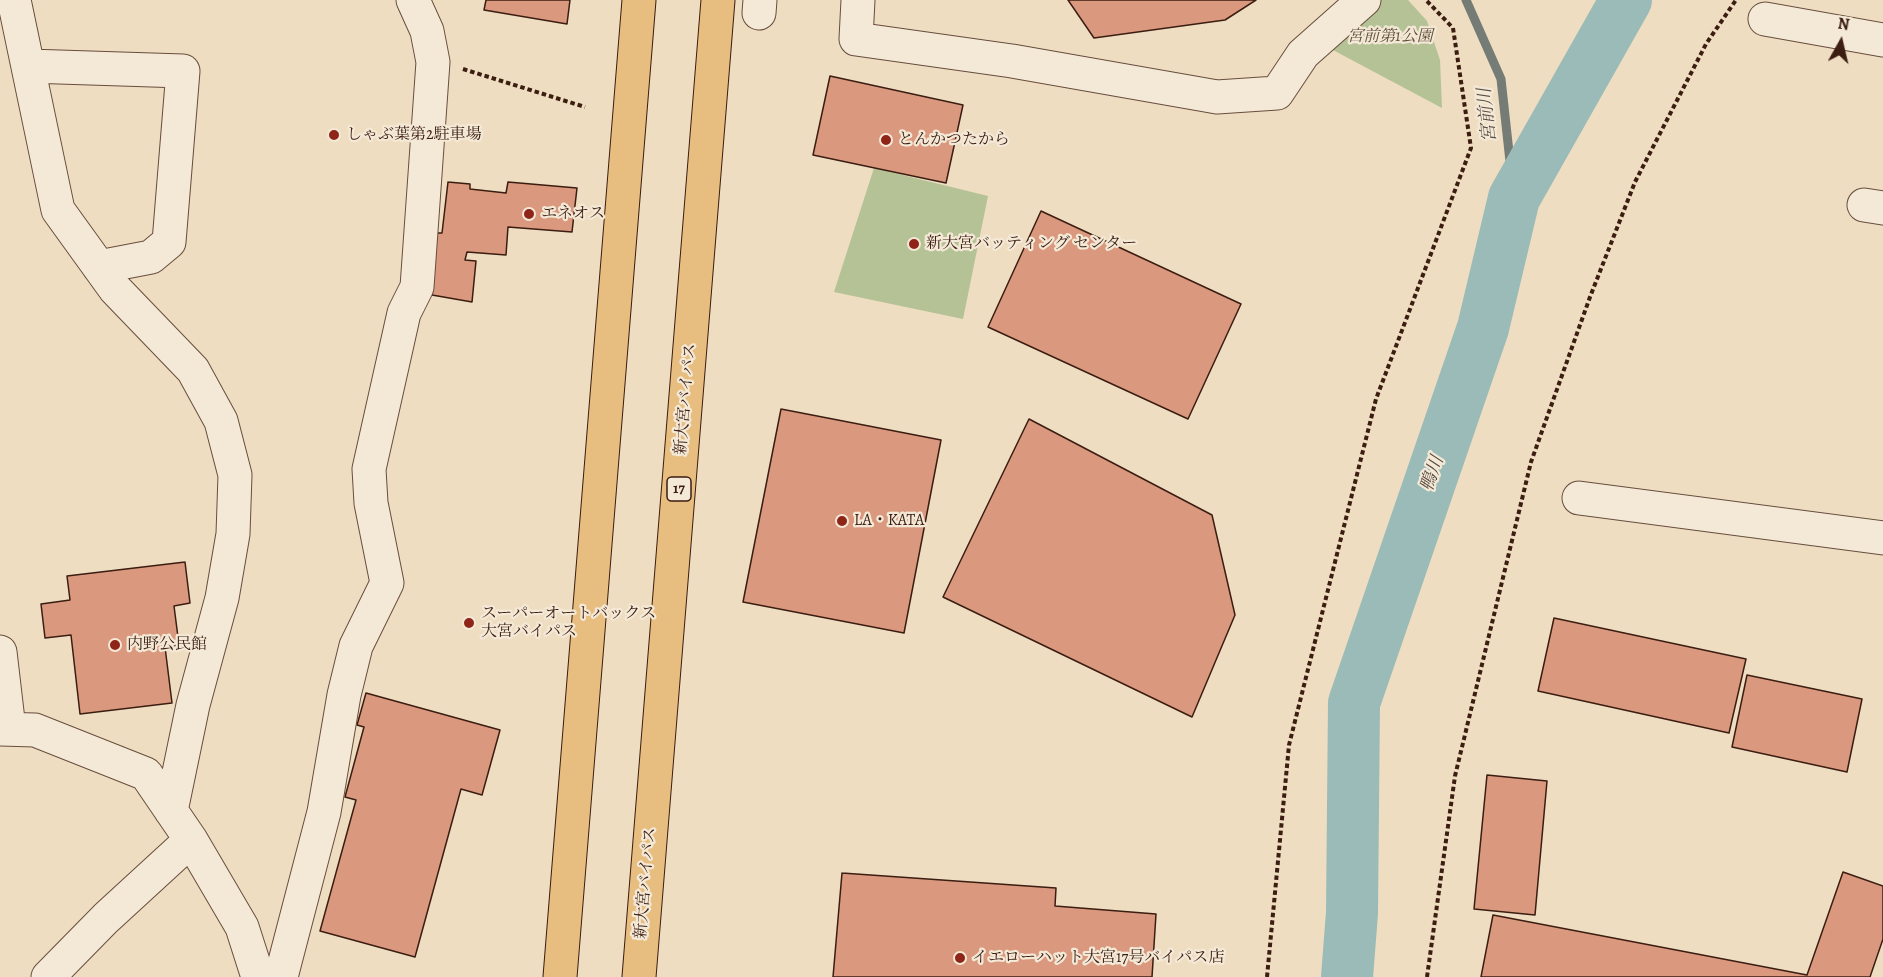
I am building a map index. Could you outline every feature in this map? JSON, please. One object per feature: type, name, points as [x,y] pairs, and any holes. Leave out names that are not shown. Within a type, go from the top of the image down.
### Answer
[{"type":"highway","points":[[560,977],[639,0]]},
{"type":"highway","name":"新大宮バイパス","points":[[639,977],[718,0]]},
{"type":"street","points":[[14,0],[17,55],[58,210],[114,289],[193,370],[221,422],[235,475],[233,534],[222,598],[193,705],[171,811]]},
{"type":"street","points":[[281,977],[324,812],[344,695],[356,646],[387,583],[371,503],[369,469],[404,313],[417,287],[434,62],[427,31],[413,0]]},
{"type":"street","points":[[858,0],[856,39],[1012,61],[1217,97],[1277,93],[1303,54],[1364,0]]},
{"type":"street","points":[[1765,19],[1883,40]]},
{"type":"street","points":[[17,55],[183,71],[169,242],[151,257],[99,267]]},
{"type":"street","points":[[1579,498],[1883,538]]},
{"type":"street","points":[[0,652],[5,729],[35,730],[146,774],[192,840],[242,927],[258,977]]},
{"type":"street","points":[[48,977],[106,918],[192,840]]},
{"type":"path","points":[[1267,977],[1289,745],[1376,399],[1471,148],[1453,28],[1426,0]]},
{"type":"path","points":[[1427,977],[1455,776],[1531,462],[1590,297],[1635,182],[1706,44],[1736,0]]},
{"type":"path","points":[[434,62],[485,75],[585,107]]},
{"type":"green space","name":"宮前第1公園","points":[[1369,0],[1408,0],[1427,21],[1440,60],[1442,108],[1316,41]]},
{"type":"green space","name":"新大宮バッティング センター","points":[[874,168],[988,196],[963,319],[834,292]]},
{"type":"building","points":[[486,0],[570,0],[567,24],[484,10]]},
{"type":"building","points":[[1068,0],[1256,0],[1225,20],[1094,38]]},
{"type":"building","points":[[830,76],[963,105],[946,183],[813,155]]},
{"type":"building","points":[[448,182],[470,184],[470,189],[506,193],[508,182],[577,188],[572,232],[508,227],[506,255],[467,252],[465,260],[476,261],[472,302],[432,295],[437,233],[442,233]]},
{"type":"building","points":[[1041,211],[1241,304],[1188,419],[988,327]]},
{"type":"building","name":"LA・KATA","points":[[781,409],[941,440],[904,633],[743,602]]},
{"type":"building","points":[[1029,419],[1212,515],[1235,615],[1192,717],[943,597]]},
{"type":"building","points":[[185,562],[190,603],[174,606],[179,645],[165,647],[172,703],[80,714],[71,635],[45,638],[41,604],[70,600],[67,576]]},
{"type":"building","points":[[1554,618],[1746,659],[1729,733],[1538,691]]},
{"type":"building","points":[[1747,675],[1862,699],[1847,772],[1732,747]]},
{"type":"building","points":[[366,693],[500,730],[482,795],[461,789],[415,957],[320,931],[356,800],[345,797],[364,727],[357,725]]},
{"type":"building","points":[[1487,775],[1547,781],[1535,915],[1474,909]]},
{"type":"building","points":[[1843,872],[1883,886],[1883,939],[1870,977],[1481,977],[1493,915],[1807,975]]},
{"type":"building","points":[[842,873],[1056,888],[1055,906],[1156,914],[1152,977],[833,977]]},
{"type":"waterway","name":"宮前川","points":[[1466,0],[1501,79],[1514,198]]},
{"type":"waterway","name":"鴨川","points":[[1347,977],[1352,913],[1354,703],[1483,328],[1514,198],[1626,0]]},
{"type":"place","name":"しゃぶ葉第2駐車場","points":[[334,135]]},
{"type":"place","name":"とんかつたから","points":[[886,140]]},
{"type":"place","name":"エネオス","points":[[529,214]]},
{"type":"place","name":"新大宮バッティング センター","points":[[914,244]]},
{"type":"place","name":"LA・KATA","points":[[842,521]]},
{"type":"place","name":"スーパーオートバックス 大宮バイパス","points":[[469,623]]},
{"type":"place","name":"内野公民館","points":[[115,645]]},
{"type":"place","name":"イエローハット大宮17号バイパス店","points":[[960,958]]}]
